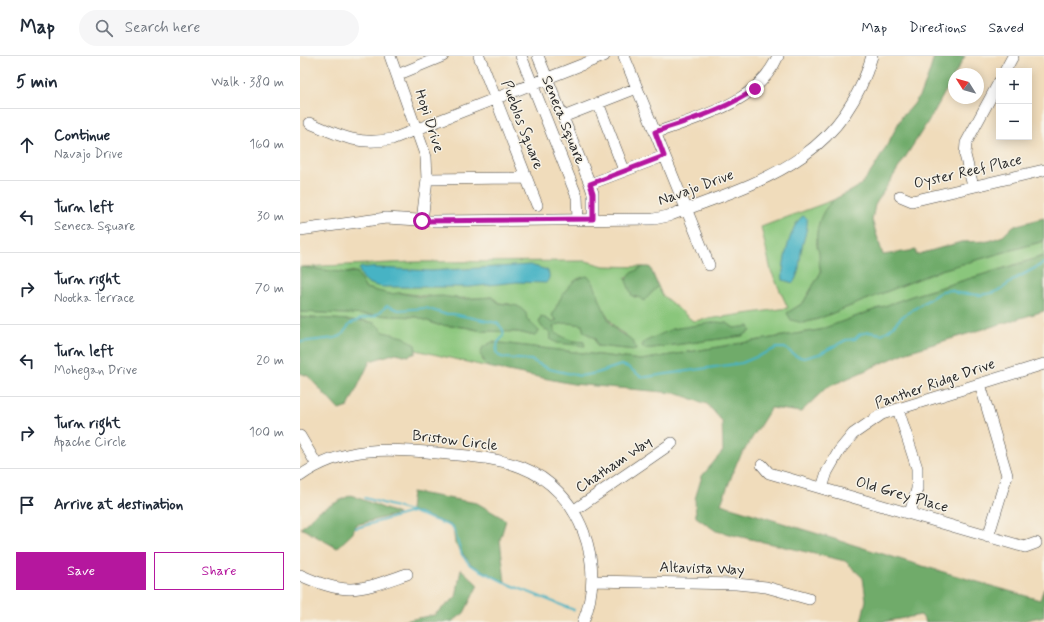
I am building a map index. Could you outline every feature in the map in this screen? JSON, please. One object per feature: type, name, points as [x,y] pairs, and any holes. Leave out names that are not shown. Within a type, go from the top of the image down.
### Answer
[{"type":"street","name":"Hopi Drive","points":[[390,56],[418,130],[426,157],[427,179],[422,221]]},
{"type":"street","points":[[397,75],[443,56]]},
{"type":"street","name":"Pueblos Square","points":[[479,56],[537,205]]},
{"type":"street","name":"Seneca Square","points":[[521,56],[577,196],[578,219]]},
{"type":"street","name":"Seneca Square","points":[[538,56],[590,184],[593,193],[593,219]]},
{"type":"street","points":[[310,123],[344,138],[368,142],[392,139],[604,56]]},
{"type":"street","points":[[624,56],[709,265]]},
{"type":"street","points":[[655,132],[714,111],[742,98],[755,89],[765,79],[778,56]]},
{"type":"street","name":"Navajo Drive","points":[[300,230],[386,218],[422,221],[654,219],[668,216],[787,168],[818,145],[834,130],[849,110],[860,89],[872,56]]},
{"type":"street","points":[[1007,68],[1013,56]]},
{"type":"street","points":[[563,117],[637,88]]},
{"type":"street","points":[[974,186],[966,155],[966,143],[996,88]]},
{"type":"street","points":[[598,103],[624,170]]},
{"type":"street","points":[[590,184],[664,156]]},
{"type":"street","name":"Oyster Reef Place","points":[[900,196],[912,201],[1044,170]]},
{"type":"street","points":[[427,179],[526,178]]},
{"type":"street","name":"Panther Ridge Drive","points":[[822,488],[827,472],[839,451],[854,434],[882,414],[1044,364]]},
{"type":"street","points":[[980,384],[1007,475],[988,536]]},
{"type":"street","points":[[898,409],[917,468],[917,490],[910,513]]},
{"type":"street","points":[[300,436],[317,465]]},
{"type":"street","name":"Chatham Way","points":[[573,511],[672,443]]},
{"type":"street","name":"Bristow Circle","points":[[300,476],[317,465],[346,454],[380,450],[412,450],[493,459],[522,467],[556,488],[566,500],[580,524],[590,550],[593,581],[591,596],[583,622]]},
{"type":"street","name":"Old Grey Place","points":[[762,465],[769,474],[910,513],[1024,547],[1036,543]]},
{"type":"street","points":[[300,575],[332,588],[356,590],[407,574]]},
{"type":"street","name":"Altavista Way","points":[[593,581],[736,584],[766,587],[809,599]]},
{"type":"green space","points":[[934,56],[965,56],[958,68],[948,68],[948,87],[934,112],[875,205],[872,220],[883,255],[916,250],[916,255],[961,242],[989,241],[1003,236],[1013,226],[1044,218],[1044,241],[941,270],[818,319],[803,323],[791,320],[787,313],[803,303],[821,272],[817,246],[817,232],[820,220],[826,208],[835,199],[857,188],[868,176],[902,116],[919,97]]},
{"type":"green space","points":[[836,199],[823,213],[817,231],[817,244],[820,253],[819,264],[821,272],[803,303],[787,313],[803,323],[818,319],[941,270],[1044,241],[1044,256],[912,296],[819,330],[641,360],[492,342],[482,359],[488,367],[416,350],[415,345],[384,332],[375,323],[300,317],[300,312],[417,317],[438,325],[464,327],[482,331],[518,332],[535,336],[532,324],[527,319],[510,304],[499,303],[492,297],[458,298],[402,293],[387,294],[365,288],[358,274],[353,271],[347,273],[302,267],[413,262],[586,261],[604,266],[643,267],[625,278],[634,297],[641,298],[644,301],[658,286],[662,295],[693,321],[788,308],[771,271],[761,227]],"holes":[[[579,278],[616,329],[626,335],[636,350],[597,346],[595,338],[584,332],[582,325],[564,323],[553,326],[555,333],[572,341],[550,339],[552,334],[542,327],[539,322],[541,316],[552,322],[557,320],[552,316],[560,300],[566,290]],[[727,323],[734,328],[751,331],[742,336],[645,349],[672,329]]]},
{"type":"green space","points":[[1044,256],[1044,311],[907,352],[826,388],[801,412],[771,408],[737,462],[721,504],[909,562],[1040,600],[1044,588],[1044,616],[1019,622],[926,622],[921,615],[882,622],[861,622],[866,600],[863,578],[845,561],[716,531],[696,517],[695,499],[702,476],[723,451],[722,421],[707,404],[675,393],[573,384],[488,367],[480,354],[483,347],[492,342],[641,360],[819,330],[912,296]]},
{"type":"green space","points":[[300,267],[347,273],[357,272],[365,288],[390,294],[400,293],[423,297],[442,296],[463,299],[492,297],[499,303],[518,306],[526,313],[527,319],[539,331],[535,336],[518,332],[482,331],[464,327],[438,325],[417,317],[300,312]]},
{"type":"green space","points":[[643,267],[650,267],[658,286],[644,301],[641,298],[632,296],[625,278],[627,279],[631,273]]},
{"type":"green space","points":[[587,276],[592,280],[611,324],[618,332],[631,339],[636,350],[597,346],[595,338],[584,332],[582,325],[571,323],[553,326],[555,333],[572,341],[584,342],[585,346],[557,343],[550,339],[551,334],[542,327],[539,322],[541,316],[552,322],[557,320],[552,316],[565,291],[574,282]]},
{"type":"green space","points":[[300,317],[375,323],[384,332],[404,337],[415,345],[416,353],[408,356],[396,353],[370,361],[348,407],[339,410],[308,376],[300,373]]},
{"type":"green space","points":[[717,322],[727,323],[734,328],[749,326],[751,331],[742,336],[645,349],[642,346],[644,342],[672,329]]},
{"type":"green space","points":[[412,492],[477,503],[506,520],[500,540],[505,582],[472,565],[455,544],[453,526],[410,510]]},
{"type":"green space","points":[[351,495],[398,514],[355,525],[353,533],[337,548],[301,528],[319,511]]},
{"type":"green space","points":[[461,569],[478,585],[464,613],[452,622],[398,622],[434,615],[456,597]]},
{"type":"water","points":[[804,216],[807,219],[806,230],[799,270],[793,283],[783,280],[785,256],[795,226],[799,219]]},
{"type":"water","points":[[530,265],[547,270],[549,276],[546,283],[517,282],[469,287],[383,287],[365,280],[359,269],[362,267],[431,271]]},
{"type":"waterway","points":[[300,342],[341,336],[350,324],[360,319],[375,316],[387,306],[399,310],[426,308],[444,314],[453,314],[497,323],[504,332],[498,342],[496,352],[499,356],[505,358],[531,360],[549,369],[580,376],[597,373],[621,365],[628,367],[640,376],[646,377],[742,363],[777,348],[785,348],[796,356],[804,358],[819,354],[846,340],[855,339],[860,334],[869,332],[882,334],[889,330],[903,316],[942,291],[951,290],[957,293],[980,295],[992,293],[1000,290],[1015,279],[1044,263]]},
{"type":"waterway","points":[[365,498],[413,512],[453,527],[462,555],[470,565],[508,584],[574,610]]},
{"type":"waterway","points":[[356,528],[412,512]]},
{"type":"waterway","points":[[598,620],[604,622]]},
{"type":"route","points":[[422,221],[593,219],[593,193],[590,184],[664,156],[655,132],[714,111],[742,98],[755,89]]}]
